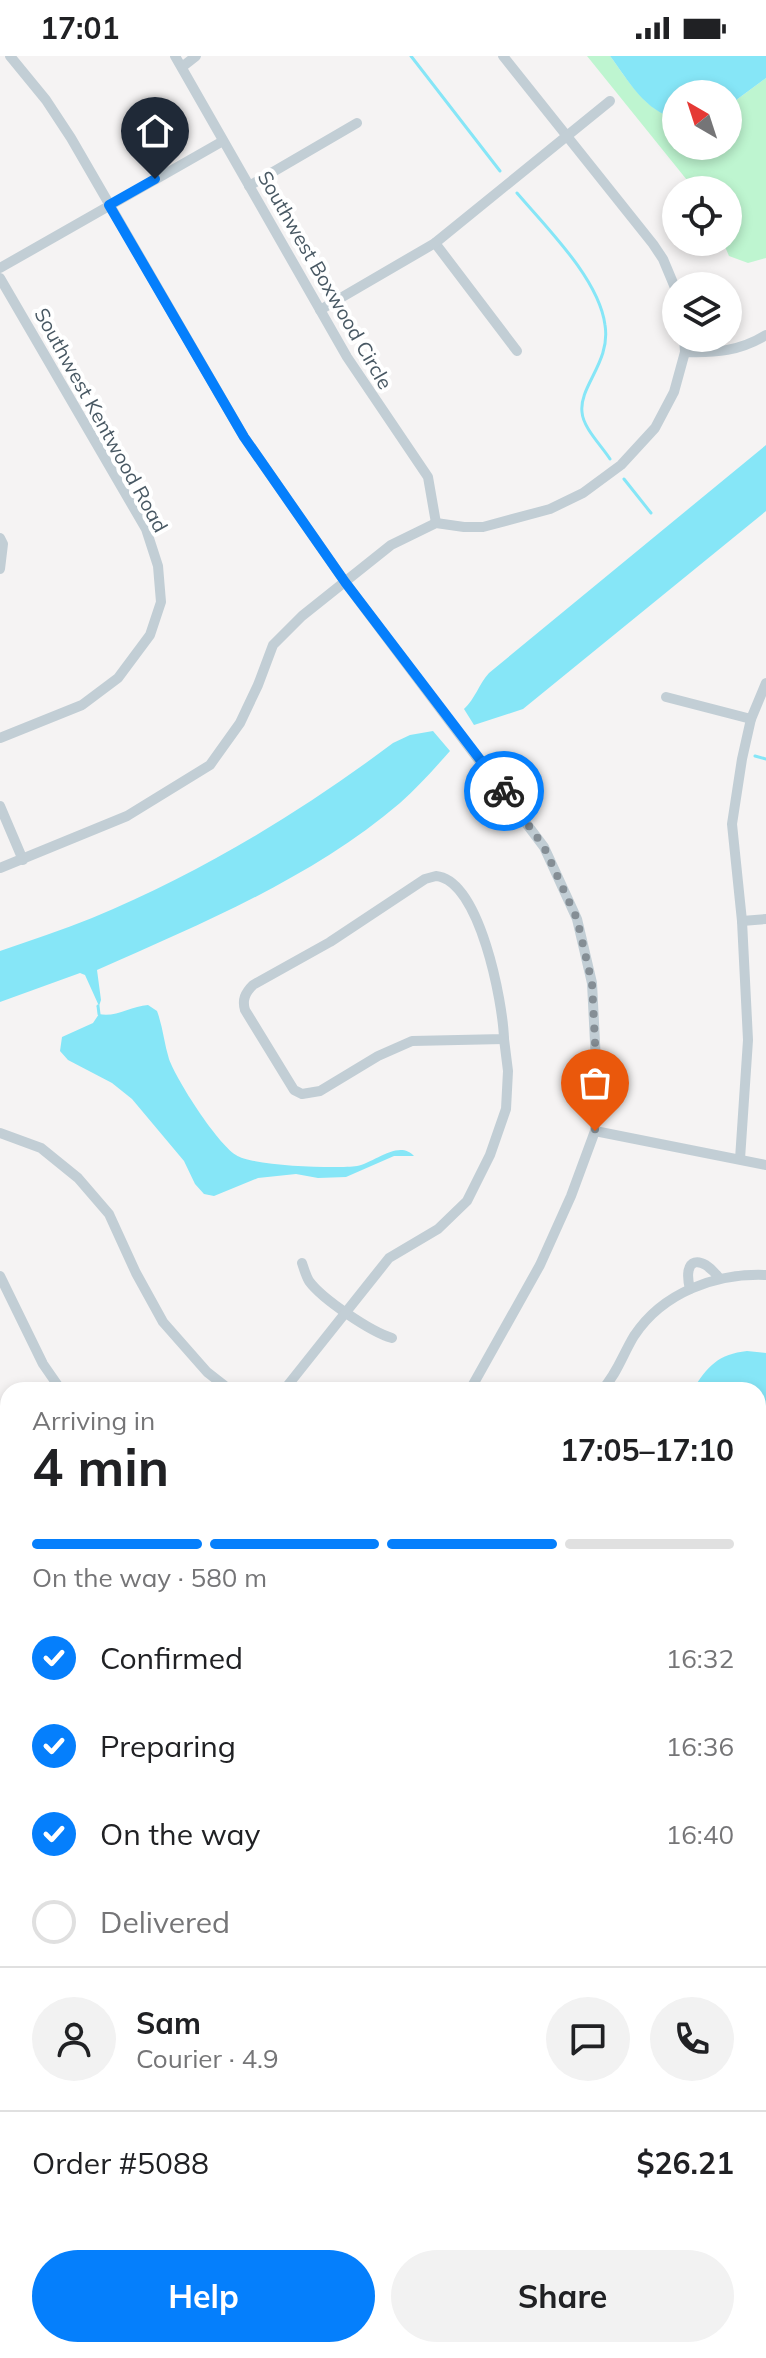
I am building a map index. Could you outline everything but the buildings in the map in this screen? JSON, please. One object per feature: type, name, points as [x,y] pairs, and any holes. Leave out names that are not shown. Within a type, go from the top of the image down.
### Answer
[{"type":"street","points":[[10,56],[46,100],[244,437],[345,582],[478,755],[544,847],[577,919],[592,983],[595,1131],[571,1196],[540,1265],[474,1382]]},
{"type":"street","name":"Southwest Boxwood Circle","points":[[175,56],[365,386],[428,477],[436,523]]},
{"type":"street","points":[[182,67],[196,56]]},
{"type":"street","points":[[503,56],[653,244],[668,272]]},
{"type":"street","points":[[320,310],[435,243],[610,101]]},
{"type":"street","points":[[249,186],[357,123]]},
{"type":"street","points":[[0,268],[223,141]]},
{"type":"street","points":[[435,243],[517,351]]},
{"type":"street","name":"Southwest Kentwood Road","points":[[0,278],[146,529],[158,566],[161,602],[150,635],[118,678],[82,705],[0,738]]},
{"type":"street","points":[[742,348],[766,335]]},
{"type":"street","points":[[0,868],[127,816],[210,765],[240,723],[273,645],[302,616],[391,545],[436,523],[483,527],[550,509],[583,493],[621,465],[655,428],[674,392],[685,352],[721,352]]},
{"type":"street","points":[[0,538],[3,544],[0,569]]},
{"type":"street","points":[[740,1159],[748,1040],[742,921],[732,824],[751,719],[766,683]]},
{"type":"street","points":[[666,697],[751,719]]},
{"type":"street","points":[[0,806],[23,860]]},
{"type":"street","points":[[290,1382],[389,1258],[438,1229],[467,1201],[490,1155],[506,1109],[508,1071],[499,990],[484,938],[456,887],[441,876],[425,879],[342,935],[253,985],[244,998],[245,1010],[266,1047],[290,1085],[302,1094],[320,1091],[378,1056],[412,1041],[504,1039]]},
{"type":"street","points":[[742,921],[766,919]]},
{"type":"street","points":[[595,1131],[766,1165]]},
{"type":"street","points":[[0,1133],[41,1148],[78,1178],[109,1214],[163,1322],[207,1372],[220,1382]]},
{"type":"street","points":[[690,1289],[687,1276],[696,1262],[709,1265],[719,1278]]},
{"type":"street","points":[[302,1263],[309,1281],[345,1312],[376,1333],[392,1338]]},
{"type":"street","points":[[609,1382],[635,1335],[648,1319],[690,1289],[719,1278],[766,1275]]},
{"type":"street","points":[[0,1276],[43,1364],[55,1382]]},
{"type":"green space","points":[[587,56],[610,56],[630,84],[662,112],[662,149]]},
{"type":"green space","points":[[766,78],[766,258],[748,263],[729,256],[742,256],[742,176],[684,176],[671,160],[742,160],[742,96]]},
{"type":"water","points":[[610,56],[766,56],[766,78],[742,96],[742,80],[662,80],[662,113],[630,84]]},
{"type":"water","points":[[766,445],[766,511],[523,709],[474,725],[464,709],[489,673]]},
{"type":"water","points":[[433,731],[450,751],[400,803],[366,830],[293,877],[215,917],[97,970],[99,1006],[85,975],[80,973],[0,1002],[0,951],[92,918],[172,882],[322,794],[393,743],[410,735]]},
{"type":"water","points":[[148,1005],[157,1011],[169,1059],[180,1082],[198,1111],[236,1155],[258,1162],[332,1167],[357,1166],[401,1150],[414,1156],[394,1156],[346,1177],[318,1178],[296,1174],[258,1178],[214,1196],[204,1194],[195,1184],[184,1161],[132,1099],[112,1083],[68,1060],[60,1051],[62,1037],[93,1023],[99,1014]]},
{"type":"water","points":[[747,1351],[766,1353],[766,1382],[698,1382],[715,1363],[729,1355]]},
{"type":"waterway","points":[[411,56],[500,171]]},
{"type":"waterway","points":[[517,193],[570,254],[601,308],[606,338],[604,351],[585,393],[582,412],[589,430],[610,459]]},
{"type":"waterway","points":[[624,479],[651,513]]},
{"type":"waterway","points":[[755,756],[766,759]]},
{"type":"waterway","points":[[98,1006],[99,1014]]},
{"type":"way so far","points":[[504,791],[544,847],[577,919],[592,983],[595,1131]]},
{"type":"route","points":[[155,179],[109,205],[244,437],[345,582],[504,791]]}]
